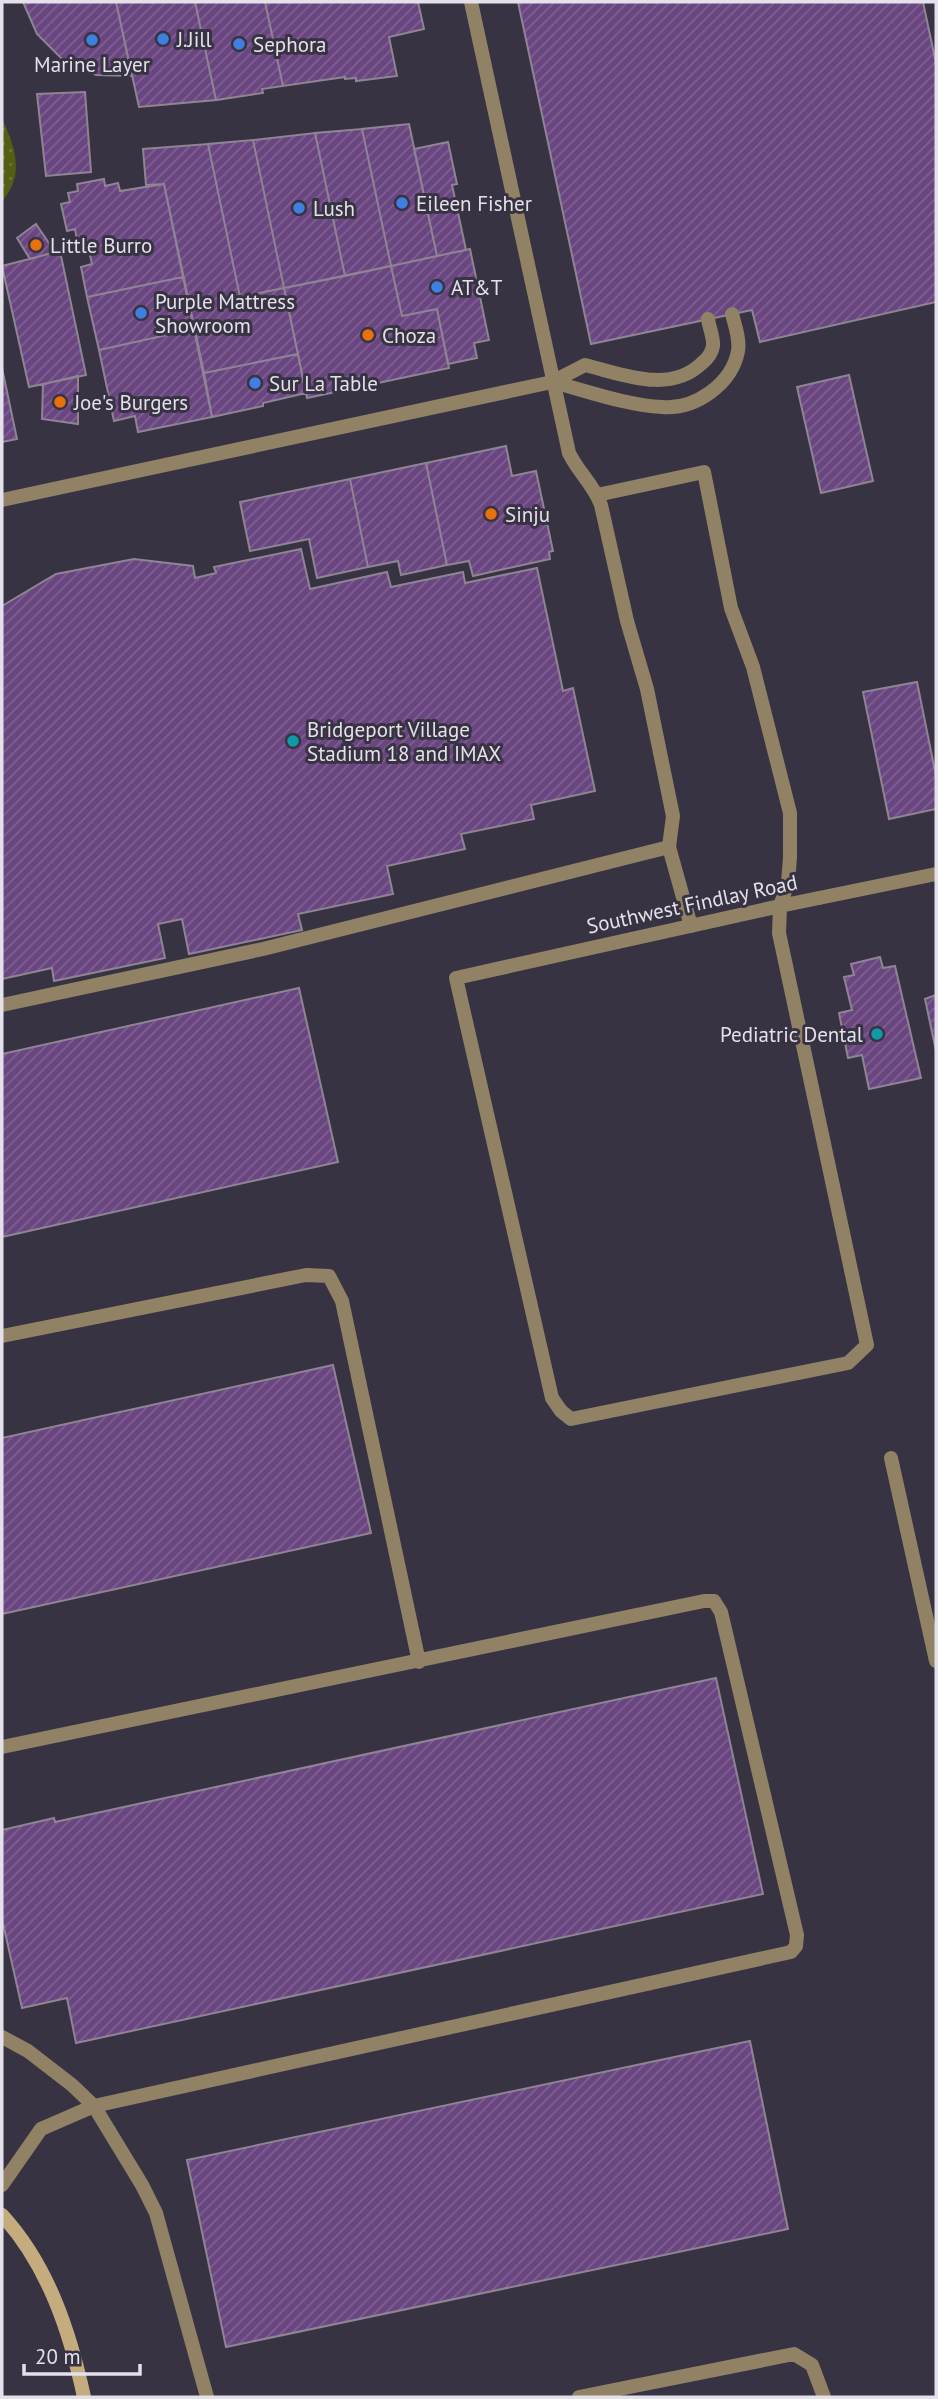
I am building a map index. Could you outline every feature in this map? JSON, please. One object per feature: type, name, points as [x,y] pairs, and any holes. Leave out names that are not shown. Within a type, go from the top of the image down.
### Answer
[{"type":"main road","points":[[2,2216],[15,2230],[39,2269],[65,2323],[84,2397]]},
{"type":"street","points":[[471,2],[569,453],[574,465],[597,495],[627,621],[647,689],[673,816],[669,847],[691,926]]},
{"type":"street","points":[[552,382],[665,408],[687,404],[706,395],[723,382],[732,369],[738,349],[732,314]]},
{"type":"street","points":[[2,500],[552,382],[586,365],[640,378],[676,379],[693,372],[706,360],[713,347],[708,319]]},
{"type":"street","points":[[597,495],[704,472],[731,608],[753,667],[790,813],[788,883],[780,906]]},
{"type":"street","points":[[2,1005],[263,948],[669,847]]},
{"type":"street","name":"Southwest Findlay Road","points":[[780,906],[779,933],[867,1345],[848,1363],[571,1419],[552,1398],[456,978],[780,906],[936,874]]},
{"type":"street","points":[[2,1336],[306,1275],[328,1276],[342,1301],[419,1662]]},
{"type":"street","points":[[891,1458],[936,1661]]},
{"type":"street","points":[[2,1747],[714,1601],[721,1612],[797,1935],[796,1946],[791,1952],[94,2106],[41,2129],[2,2185]]},
{"type":"street","points":[[2,2037],[28,2051],[94,2106],[156,2213],[206,2397]]},
{"type":"street","points":[[579,2397],[794,2354],[812,2365],[824,2397]]},
{"type":"green space","points":[[2,118],[14,149],[16,170],[14,181],[2,201]]},
{"type":"building","points":[[23,2],[116,2],[132,76],[96,75],[65,62],[37,34]]},
{"type":"building","name":"J.Jill","points":[[116,2],[195,2],[216,100],[139,107]]},
{"type":"building","name":"Sephora","points":[[195,2],[265,2],[283,86],[262,89],[263,93],[216,100]]},
{"type":"building","points":[[265,2],[418,2],[424,29],[389,37],[397,76],[356,81],[356,78],[345,77],[283,86]]},
{"type":"building","points":[[518,2],[923,2],[936,63],[936,302],[760,342],[752,310],[591,344]]},
{"type":"building","points":[[85,92],[91,172],[46,176],[37,94]]},
{"type":"building","name":"Eileen Fisher","points":[[409,124],[437,256],[391,266],[362,129]]},
{"type":"building","points":[[362,129],[391,266],[345,276],[315,133]]},
{"type":"building","name":"Lush","points":[[315,133],[345,276],[284,288],[253,140]]},
{"type":"building","points":[[253,140],[284,288],[240,297],[208,144]]},
{"type":"building","points":[[448,142],[457,184],[452,185],[466,250],[437,256],[414,149]]},
{"type":"building","points":[[208,144],[240,297],[284,288],[298,354],[204,373],[164,184],[146,185],[143,149]]},
{"type":"building","points":[[104,179],[105,186],[118,183],[120,191],[164,184],[183,277],[87,297],[81,267],[92,264],[86,238],[77,240],[75,229],[67,231],[61,204],[70,202],[68,193],[78,191],[77,184]]},
{"type":"building","name":"Little Burro","points":[[36,224],[55,252],[30,259],[17,238]]},
{"type":"building","name":"AT&T","points":[[470,249],[489,340],[474,343],[477,358],[448,364],[437,309],[402,316],[391,266]]},
{"type":"building","points":[[60,251],[86,375],[29,387],[2,266]]},
{"type":"building","name":"Choza","points":[[391,266],[402,316],[437,309],[449,368],[307,398],[284,288]]},
{"type":"building","name":"Purple Mattress Showroom","points":[[183,277],[194,329],[99,350],[87,297]]},
{"type":"building","points":[[194,329],[212,417],[138,432],[135,416],[114,421],[99,350]]},
{"type":"building","name":"Sur La Table","points":[[298,354],[306,393],[212,417],[204,373]]},
{"type":"building","points":[[2,368],[17,439],[2,442]]},
{"type":"building","points":[[849,375],[873,481],[821,493],[797,387]]},
{"type":"building","name":"Joe's Burgers","points":[[78,376],[78,424],[42,419],[43,384]]},
{"type":"building","name":"Sinju","points":[[506,446],[512,476],[536,471],[553,551],[549,552],[550,559],[473,576],[469,561],[447,565],[426,463]]},
{"type":"building","points":[[426,463],[447,565],[401,575],[398,561],[368,567],[350,479]]},
{"type":"building","points":[[350,479],[368,567],[317,578],[309,539],[250,551],[240,502]]},
{"type":"building","name":"Bridgeport Village Stadium 18 and IMAX","points":[[301,549],[310,589],[387,572],[391,587],[463,572],[465,583],[537,568],[563,691],[573,688],[595,791],[531,805],[534,819],[461,834],[465,849],[387,866],[393,894],[298,914],[302,930],[189,954],[182,919],[158,924],[165,958],[54,981],[52,968],[2,979],[2,606],[56,574],[134,559],[193,566],[195,578],[216,573],[214,567]]},
{"type":"building","points":[[917,682],[936,776],[936,809],[889,819],[863,692]]},
{"type":"building","name":"Pediatric Dental","points":[[880,957],[883,968],[895,966],[921,1078],[869,1089],[862,1055],[848,1058],[839,1013],[852,1010],[844,977],[854,975],[851,964]]},
{"type":"building","points":[[299,988],[338,1162],[2,1237],[2,1054]]},
{"type":"building","points":[[936,995],[936,1051],[925,999]]},
{"type":"building","points":[[333,1365],[371,1533],[2,1614],[2,1438]]},
{"type":"building","points":[[716,1678],[763,1894],[76,2043],[67,1998],[22,2008],[2,1919],[2,1830],[54,1818],[55,1822]]},
{"type":"building","points":[[750,2041],[788,2229],[226,2347],[187,2160]]},
{"type":"place","name":"J.Jill","points":[[163,39]]},
{"type":"place","name":"Marine Layer","points":[[92,40]]},
{"type":"place","name":"Sephora","points":[[239,44]]},
{"type":"place","name":"Eileen Fisher","points":[[402,203]]},
{"type":"place","name":"Lush","points":[[299,208]]},
{"type":"place","name":"Little Burro","points":[[36,245]]},
{"type":"place","name":"AT&T","points":[[437,287]]},
{"type":"place","name":"Purple Mattress Showroom","points":[[141,313]]},
{"type":"place","name":"Choza","points":[[368,335]]},
{"type":"place","name":"Sur La Table","points":[[255,383]]},
{"type":"place","name":"Joe's Burgers","points":[[60,402]]},
{"type":"place","name":"Sinju","points":[[491,514]]},
{"type":"place","name":"Bridgeport Village Stadium 18 and IMAX","points":[[293,741]]},
{"type":"place","name":"Pediatric Dental","points":[[877,1034]]}]
